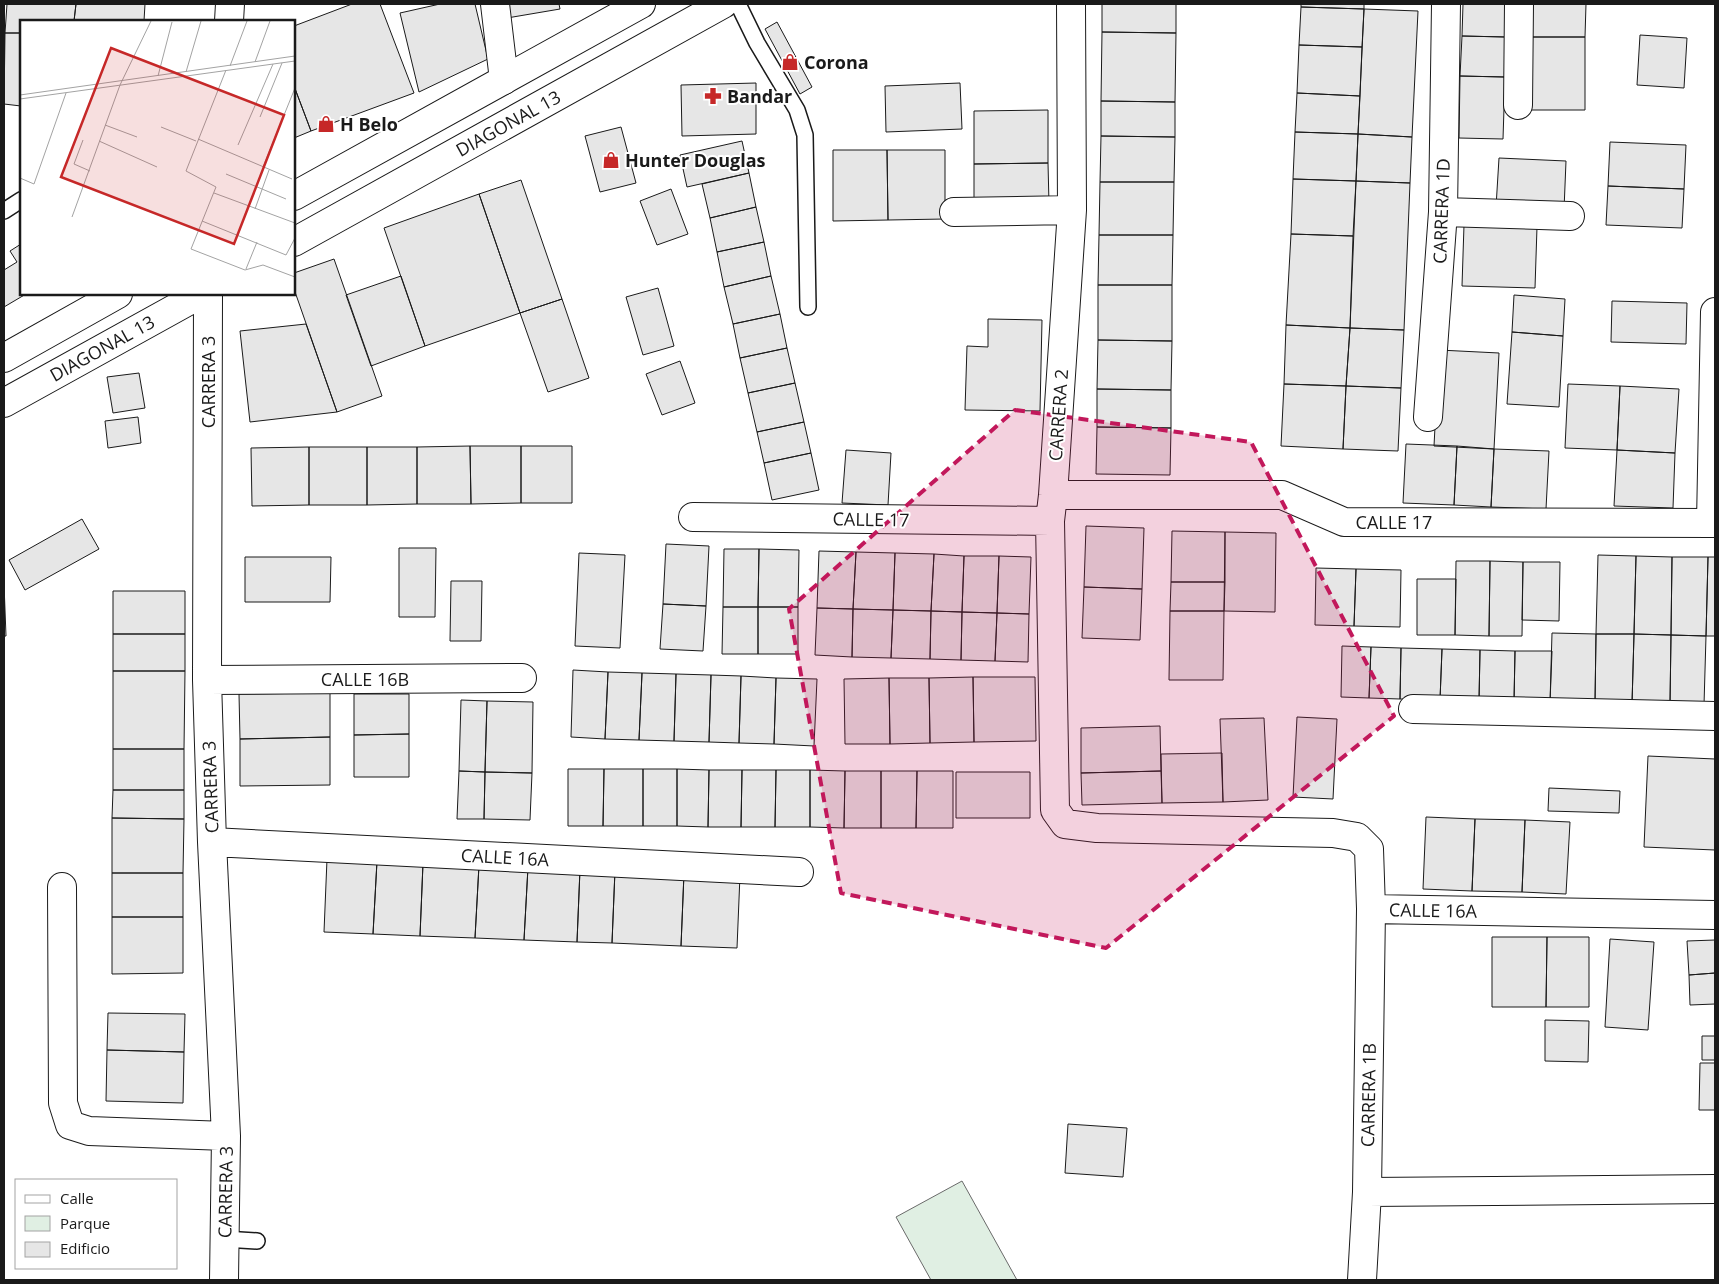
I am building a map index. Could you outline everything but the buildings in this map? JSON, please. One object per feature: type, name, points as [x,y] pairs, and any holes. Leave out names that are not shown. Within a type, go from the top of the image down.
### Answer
[{"type":"street","points":[[229,20],[230,4]]},
{"type":"street","points":[[495,4],[504,80]]},
{"type":"street","points":[[295,195],[642,4]]},
{"type":"street","name":"DIAGONAL 13","points":[[295,241],[723,4]]},
{"type":"street","name":"CARRERA 2","points":[[1066,824],[1055,810],[1050,521],[1072,210],[1071,4]]},
{"type":"street","name":"CARRERA 1D","points":[[1428,417],[1443,212],[1446,4]]},
{"type":"street","points":[[1518,105],[1519,4]]},
{"type":"street","points":[[954,212],[1072,210]]},
{"type":"street","points":[[1443,212],[1570,216]]},
{"type":"street","points":[[4,358],[116,295]]},
{"type":"street","name":"DIAGONAL 13","points":[[4,403],[199,295]]},
{"type":"street","name":"CARRERA 3","points":[[208,295],[207,680],[212,842],[226,1136],[224,1280]]},
{"type":"street","points":[[1713,523],[1715,312]]},
{"type":"street","name":"CALLE 17","points":[[1053,495],[1282,496],[1344,522],[1713,523]]},
{"type":"street","name":"CALLE 17","points":[[693,516],[1050,521]]},
{"type":"street","name":"CALLE 16B","points":[[207,680],[522,678]]},
{"type":"street","points":[[1413,709],[1715,716]]},
{"type":"street","name":"CALLE 16A","points":[[1066,824],[1098,828],[1333,833],[1358,837],[1369,850],[1371,910],[1715,915]]},
{"type":"street","name":"CALLE 16A","points":[[212,842],[799,872]]},
{"type":"street","points":[[62,887],[63,1103],[70,1125],[89,1131],[226,1136]]},
{"type":"street","name":"CARRERA 1B","points":[[1362,1280],[1367,1192],[1371,910]]},
{"type":"street","points":[[1367,1192],[1715,1189]]},
{"type":"lane","points":[[738,4],[757,43],[797,110],[805,134],[808,307]]},
{"type":"lane","points":[[4,211],[20,201]]},
{"type":"lane","points":[[224,1239],[257,1241]]},
{"type":"highlighted area","points":[[1015,410],[1251,442],[1394,716],[1106,948],[841,893],[789,609]]},
{"type":"green space","points":[[962,1181],[1017,1280],[931,1280],[896,1217]]},
{"type":"place","name":"Corona","points":[[790,62]]},
{"type":"place","name":"Bandar","points":[[713,96]]},
{"type":"place","name":"H Belo","points":[[326,124]]},
{"type":"place","name":"Hunter Douglas","points":[[611,160]]}]
